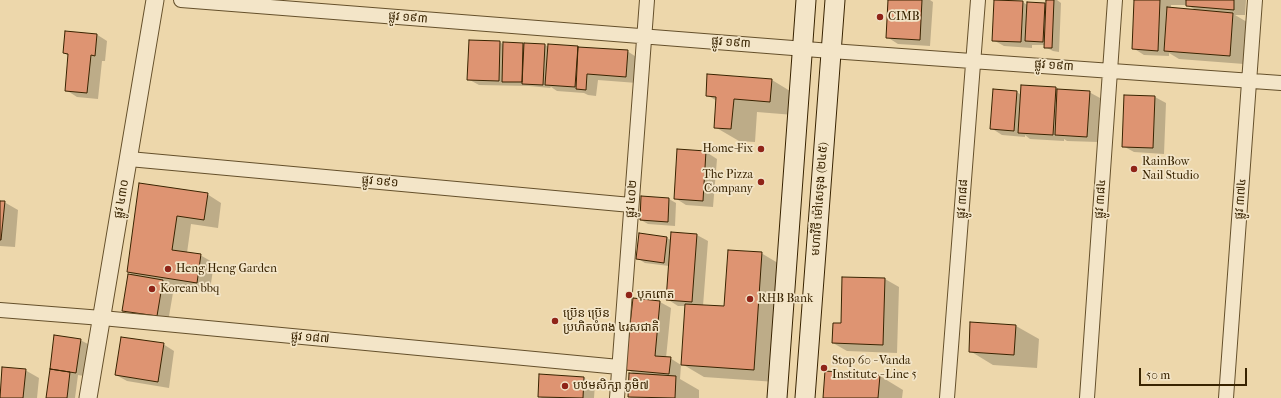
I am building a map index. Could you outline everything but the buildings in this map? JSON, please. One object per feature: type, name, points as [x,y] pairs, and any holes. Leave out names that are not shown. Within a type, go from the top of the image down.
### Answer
[{"type":"main road","points":[[777,398],[806,0]]},
{"type":"main road","name":"មហាវិថី ម៉ៅសេទុង (២៤៥)","points":[[805,398],[835,0]]},
{"type":"street","name":"ផ្លូវ ៤៣០","points":[[88,398],[155,0]]},
{"type":"street","name":"ផ្លូវ ១៩៣","points":[[181,0],[831,51],[1281,83]]},
{"type":"street","name":"ផ្លូវ ៤០២","points":[[617,398],[647,0]]},
{"type":"street","name":"ផ្លូវ ៣៨៨","points":[[947,398],[978,0]]},
{"type":"street","name":"ផ្លូវ ៣៨៤","points":[[1087,398],[1116,0]]},
{"type":"street","name":"ផ្លូវ ៣៧៤","points":[[1226,398],[1255,0]]},
{"type":"street","name":"ផ្លូវ ១៩១","points":[[128,160],[631,205]]},
{"type":"street","name":"ផ្លូវ ១៨៧","points":[[0,310],[102,318],[619,367]]},
{"type":"place","name":"CIMB","points":[[880,17]]},
{"type":"place","name":"Home-Fix","points":[[761,149]]},
{"type":"place","name":"RainBow Nail Studio","points":[[1134,169]]},
{"type":"place","name":"The Pizza Company","points":[[761,182]]},
{"type":"place","name":"Heng Heng Garden","points":[[168,269]]},
{"type":"place","name":"Korean bbq","points":[[152,289]]},
{"type":"place","name":"បុកពោត","points":[[629,295]]},
{"type":"place","name":"RHB Bank","points":[[750,299]]},
{"type":"place","name":"ប្រ៊េន ប្រ៊េន ប្រហិតបំពង ៤រសជាតិ","points":[[555,321]]},
{"type":"place","name":"Stop 60 - Vanda Institute - Line 5","points":[[824,368]]},
{"type":"place","name":"បឋមសិក្សា ភូមិ៧","points":[[565,386]]}]
